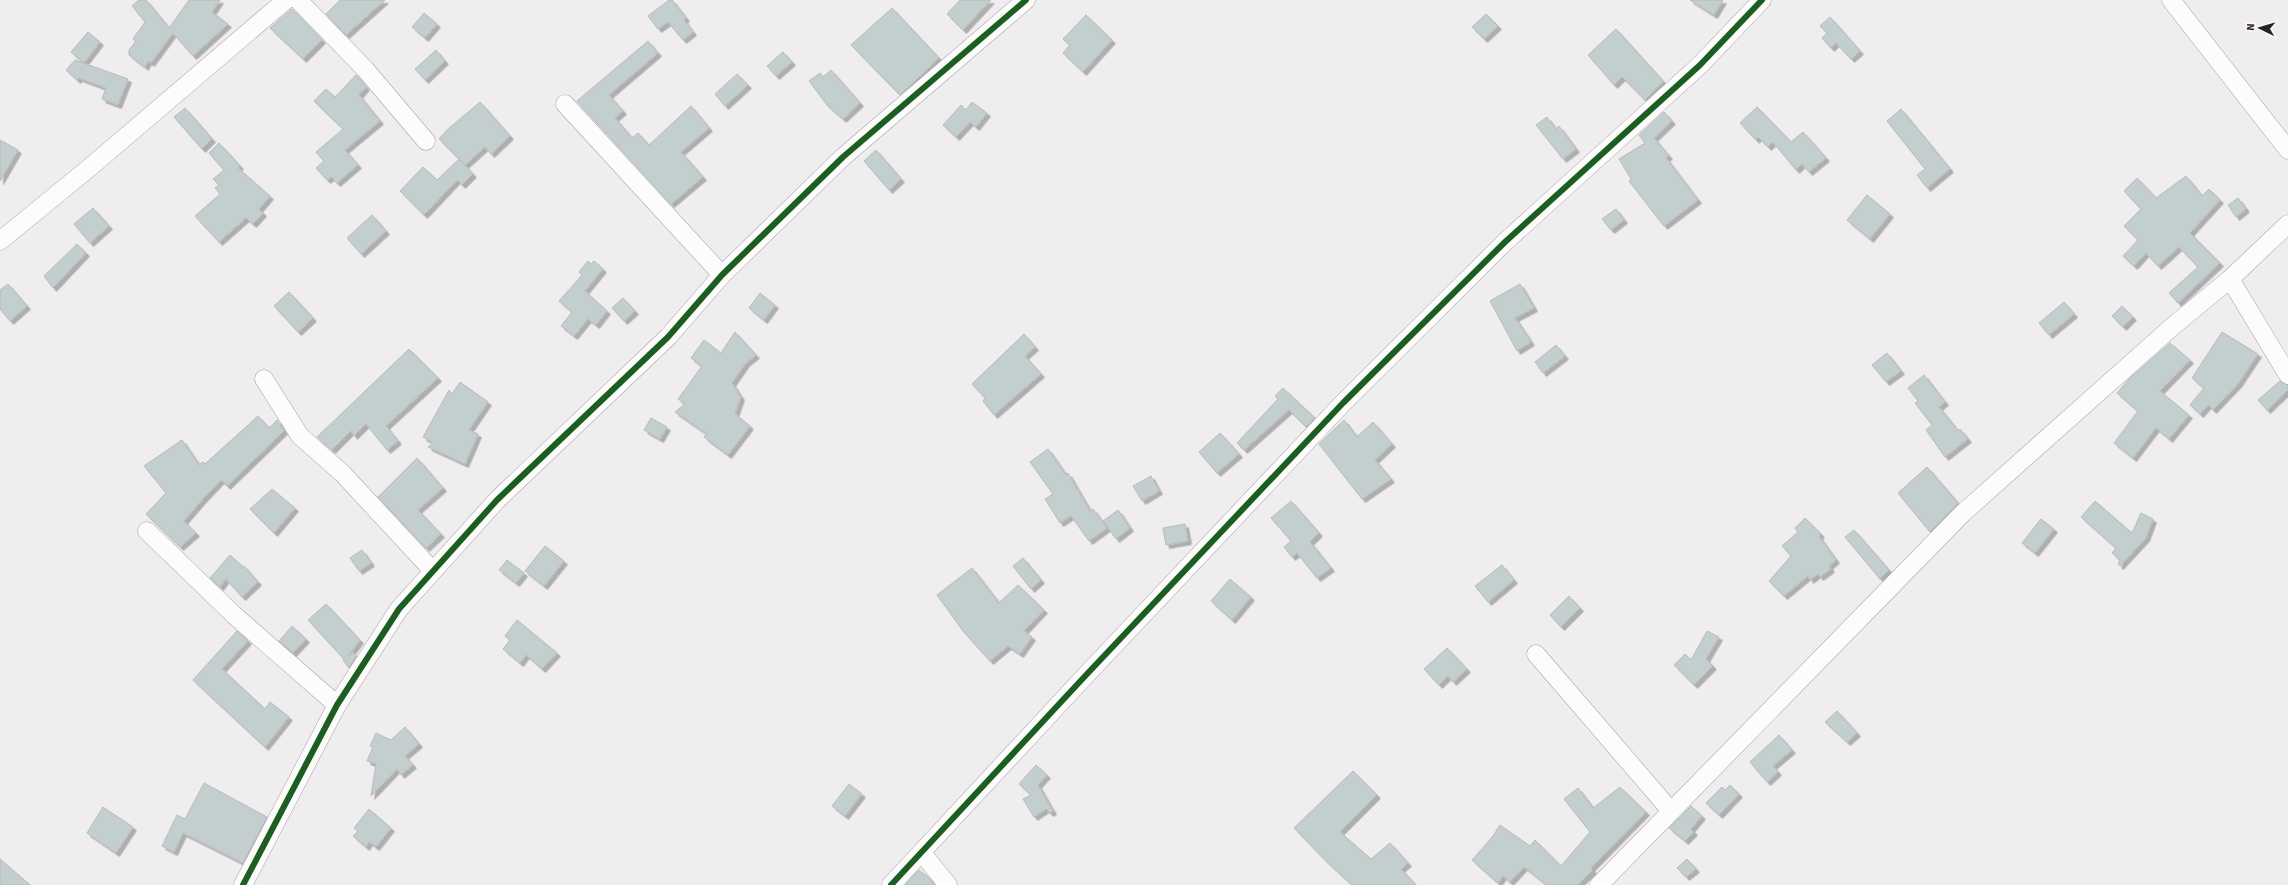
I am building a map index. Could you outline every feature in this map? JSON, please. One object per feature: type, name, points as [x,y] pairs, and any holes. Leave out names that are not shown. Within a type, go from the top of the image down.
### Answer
[{"type":"street","points":[[0,241],[89,168],[286,0]]},
{"type":"street","points":[[298,0],[365,69],[426,141]]},
{"type":"street","points":[[243,885],[337,705],[399,610],[433,571],[497,500],[668,337],[722,275],[843,157],[1026,0]]},
{"type":"street","points":[[891,885],[1086,674],[1349,398],[1505,242],[1700,65],[1762,0]]},
{"type":"street","points":[[2171,0],[2288,150]]},
{"type":"street","points":[[565,104],[722,275]]},
{"type":"street","points":[[1599,885],[1963,513],[2173,326],[2230,279],[2288,224]]},
{"type":"street","points":[[2230,279],[2288,375]]},
{"type":"street","points":[[264,379],[300,436],[343,474],[433,571]]},
{"type":"street","points":[[147,531],[234,615],[337,705]]},
{"type":"street","points":[[1536,654],[1671,811]]},
{"type":"street","points":[[922,852],[948,885]]},
{"type":"building","points":[[139,0],[146,0],[169,28],[189,0],[220,0],[212,12],[228,24],[193,56],[173,33],[151,63],[148,61],[145,67],[129,55],[129,50],[136,41],[133,39],[145,22],[132,6]]},
{"type":"building","points":[[340,0],[385,0],[346,35],[326,14]]},
{"type":"building","points":[[669,0],[672,0],[686,18],[684,20],[693,32],[683,40],[668,22],[658,29],[648,16]]},
{"type":"building","points":[[960,0],[991,0],[963,30],[947,14]]},
{"type":"building","points":[[1690,0],[1723,0],[1714,15]]},
{"type":"building","points":[[892,8],[939,58],[900,95],[851,45]]},
{"type":"building","points":[[292,9],[322,40],[303,59],[270,28]]},
{"type":"building","points":[[424,13],[437,24],[425,38],[412,27]]},
{"type":"building","points":[[1486,14],[1498,26],[1484,39],[1472,27]]},
{"type":"building","points":[[1086,15],[1112,40],[1083,72],[1063,53],[1070,45],[1063,39]]},
{"type":"building","points":[[1830,17],[1860,51],[1851,59],[1836,43],[1831,48],[1822,38],[1827,33],[1820,26]]},
{"type":"building","points":[[1616,29],[1663,81],[1645,100],[1622,77],[1614,85],[1588,55]]},
{"type":"building","points":[[88,32],[100,42],[84,63],[71,52]]},
{"type":"building","points":[[648,41],[658,53],[609,95],[623,111],[615,118],[632,138],[638,133],[649,145],[691,106],[709,128],[681,152],[703,177],[671,204],[577,101]]},
{"type":"building","points":[[436,50],[445,61],[425,80],[415,69]]},
{"type":"building","points":[[783,52],[792,62],[776,76],[767,66]]},
{"type":"building","points":[[75,60],[128,79],[118,105],[102,99],[106,88],[79,78],[77,80],[66,70]]},
{"type":"building","points":[[831,70],[860,103],[843,119],[827,105],[809,81],[820,73],[823,77]]},
{"type":"building","points":[[737,74],[748,85],[725,106],[715,94]]},
{"type":"building","points":[[356,75],[366,87],[359,95],[380,121],[345,150],[358,165],[337,183],[331,177],[327,180],[316,168],[324,161],[316,152],[343,129],[314,101],[326,89],[335,97]]},
{"type":"building","points":[[480,102],[510,136],[491,154],[485,147],[465,165],[460,160],[473,174],[462,185],[457,180],[424,215],[400,191],[423,167],[437,180],[459,159],[439,139],[448,129]]},
{"type":"building","points":[[972,102],[987,113],[976,127],[970,122],[956,137],[943,125],[961,105],[966,110]]},
{"type":"building","points":[[1757,107],[1791,142],[1803,132],[1826,158],[1809,172],[1802,164],[1796,170],[1773,142],[1768,147],[1758,137],[1756,140],[1740,123]]},
{"type":"building","points":[[185,108],[212,139],[202,149],[174,117]]},
{"type":"building","points":[[1901,109],[1950,169],[1927,188],[1917,175],[1925,169],[1887,121]]},
{"type":"building","points":[[1664,112],[1672,121],[1654,138],[1669,156],[1666,158],[1698,200],[1664,226],[1629,181],[1631,179],[1619,159],[1645,143],[1639,135]]},
{"type":"building","points":[[1547,117],[1556,129],[1559,126],[1576,149],[1563,159],[1536,125]]},
{"type":"building","points":[[0,140],[18,150],[0,181]]},
{"type":"building","points":[[219,143],[240,166],[238,168],[270,196],[259,209],[263,213],[253,224],[246,218],[219,242],[195,216],[220,194],[215,188],[219,185],[213,179],[224,170],[209,153]]},
{"type":"building","points":[[876,150],[901,179],[889,190],[864,161]]},
{"type":"building","points":[[2186,176],[2202,196],[2209,189],[2220,200],[2190,233],[2220,263],[2178,303],[2169,293],[2198,267],[2179,247],[2158,266],[2146,253],[2134,266],[2123,256],[2138,240],[2124,226],[2141,209],[2124,191],[2137,178],[2156,198]]},
{"type":"building","points":[[1867,195],[1890,214],[1870,239],[1847,220]]},
{"type":"building","points":[[2238,198],[2246,209],[2236,217],[2228,205]]},
{"type":"building","points":[[93,208],[109,226],[90,243],[74,224]]},
{"type":"building","points":[[1616,209],[1624,220],[1611,230],[1602,219]]},
{"type":"building","points":[[372,215],[386,231],[361,254],[347,238]]},
{"type":"building","points":[[77,244],[86,253],[53,288],[44,276]]},
{"type":"building","points":[[588,261],[591,264],[594,261],[603,269],[585,291],[607,311],[596,325],[588,319],[574,336],[561,326],[572,312],[559,301],[582,275],[579,272]]},
{"type":"building","points":[[8,284],[27,306],[10,321],[0,309],[0,290]]},
{"type":"building","points":[[1520,284],[1534,308],[1515,318],[1531,342],[1517,351],[1490,301]]},
{"type":"building","points":[[289,292],[313,318],[298,332],[274,306]]},
{"type":"building","points":[[760,293],[775,305],[764,320],[749,308]]},
{"type":"building","points":[[623,298],[635,311],[624,321],[612,308]]},
{"type":"building","points":[[2064,302],[2074,314],[2049,335],[2039,323]]},
{"type":"building","points":[[2122,306],[2133,317],[2123,327],[2112,316]]},
{"type":"building","points":[[735,332],[756,355],[746,363],[732,383],[741,397],[735,414],[750,426],[728,455],[704,437],[707,434],[675,412],[685,404],[678,399],[702,366],[691,358],[704,340],[721,353]]},
{"type":"building","points":[[2222,332],[2258,354],[2238,384],[2213,410],[2208,405],[2200,414],[2190,405],[2204,388],[2192,378]]},
{"type":"building","points":[[1024,334],[1035,347],[1025,356],[1041,374],[994,415],[983,401],[985,398],[972,384]]},
{"type":"building","points":[[2170,343],[2190,360],[2160,391],[2189,415],[2169,439],[2156,428],[2133,458],[2114,443],[2138,411],[2117,393],[2129,379]]},
{"type":"building","points":[[1556,345],[1565,356],[1543,373],[1535,362]]},
{"type":"building","points":[[409,349],[438,378],[386,426],[398,441],[387,450],[366,424],[354,436],[351,431],[332,450],[317,437]]},
{"type":"building","points":[[1887,353],[1901,371],[1886,382],[1872,365]]},
{"type":"building","points":[[1924,375],[1945,402],[1939,407],[1958,431],[1960,429],[1968,439],[1945,457],[1926,430],[1932,425],[1915,403],[1918,401],[1908,388]]},
{"type":"building","points":[[2280,381],[2288,385],[2288,390],[2267,410],[2258,400]]},
{"type":"building","points":[[460,382],[488,402],[469,430],[478,434],[465,464],[428,447],[433,443],[423,437],[449,390],[452,394]]},
{"type":"building","points":[[1283,388],[1315,418],[1306,427],[1289,410],[1244,450],[1237,443],[1278,399],[1275,396]]},
{"type":"building","points":[[258,416],[269,428],[277,420],[284,431],[227,486],[221,480],[202,500],[184,521],[196,533],[180,547],[146,514],[166,493],[144,466],[182,440],[199,465],[203,462],[205,464]]},
{"type":"building","points":[[651,418],[667,427],[660,439],[644,430]]},
{"type":"building","points":[[1344,420],[1357,437],[1373,422],[1392,444],[1375,460],[1391,479],[1362,499],[1319,444]]},
{"type":"building","points":[[1220,433],[1239,454],[1217,473],[1199,452]]},
{"type":"building","points":[[1048,449],[1066,475],[1068,473],[1090,511],[1093,509],[1107,528],[1089,541],[1071,516],[1060,523],[1045,499],[1053,494],[1030,462]]},
{"type":"building","points":[[417,458],[443,488],[418,510],[441,534],[426,548],[378,497]]},
{"type":"building","points":[[1927,467],[1958,503],[1930,532],[1898,493]]},
{"type":"building","points":[[1151,476],[1159,491],[1142,501],[1133,486]]},
{"type":"building","points":[[272,489],[295,508],[274,533],[250,509]]},
{"type":"building","points":[[1291,501],[1319,533],[1310,542],[1331,568],[1317,578],[1297,553],[1292,557],[1284,547],[1291,541],[1271,518]]},
{"type":"building","points":[[2095,501],[2132,533],[2141,513],[2153,519],[2146,538],[2120,566],[2118,564],[2120,560],[2112,553],[2116,548],[2081,517]]},
{"type":"building","points":[[1118,510],[1130,528],[1116,539],[1103,521]]},
{"type":"building","points":[[1805,518],[1821,534],[1819,536],[1836,560],[1829,566],[1831,569],[1820,577],[1818,574],[1810,580],[1808,576],[1784,596],[1769,581],[1791,556],[1782,546],[1798,532],[1795,528]]},
{"type":"building","points":[[2041,519],[2054,529],[2035,553],[2022,543]]},
{"type":"building","points":[[1185,524],[1188,541],[1166,545],[1163,528]]},
{"type":"building","points":[[1854,530],[1889,570],[1880,579],[1845,537]]},
{"type":"building","points":[[545,546],[564,561],[544,586],[525,571]]},
{"type":"building","points":[[362,550],[371,563],[359,571],[350,558]]},
{"type":"building","points":[[230,555],[243,567],[244,566],[258,582],[242,597],[226,579],[220,587],[210,578]]},
{"type":"building","points":[[1023,558],[1041,580],[1031,589],[1013,566]]},
{"type":"building","points":[[507,560],[524,573],[516,583],[499,570]]},
{"type":"building","points":[[1502,565],[1514,580],[1488,602],[1475,586]]},
{"type":"building","points":[[972,568],[999,603],[1018,585],[1044,610],[1024,631],[1032,637],[1020,654],[1008,646],[990,661],[963,631],[937,595]]},
{"type":"building","points":[[1230,579],[1251,597],[1232,620],[1211,601]]},
{"type":"building","points":[[1569,596],[1580,608],[1561,627],[1550,615]]},
{"type":"building","points":[[326,604],[360,640],[348,656],[353,652],[356,656],[349,668],[343,660],[344,659],[308,620]]},
{"type":"building","points":[[517,620],[557,653],[542,669],[526,655],[520,663],[503,649],[510,640],[505,636]]},
{"type":"building","points":[[292,626],[306,639],[293,653],[279,641]]},
{"type":"building","points":[[237,631],[248,641],[222,669],[265,709],[270,702],[289,717],[265,747],[193,680]]},
{"type":"building","points":[[1707,631],[1719,637],[1706,659],[1713,666],[1694,685],[1674,665],[1685,654],[1691,660]]},
{"type":"building","points":[[1447,648],[1467,669],[1453,682],[1448,676],[1439,685],[1424,669]]},
{"type":"building","points":[[1837,711],[1857,733],[1847,742],[1825,722]]},
{"type":"building","points":[[405,727],[419,744],[405,756],[413,765],[401,775],[397,769],[371,796],[376,764],[367,761],[373,747],[370,746],[376,733],[391,740]]},
{"type":"building","points":[[1779,735],[1792,750],[1773,766],[1778,772],[1767,782],[1750,762]]},
{"type":"building","points":[[1036,765],[1047,775],[1038,785],[1053,811],[1050,813],[1046,809],[1034,817],[1023,799],[1031,795],[1019,784]]},
{"type":"building","points":[[1353,771],[1377,795],[1340,832],[1371,859],[1390,843],[1408,863],[1401,869],[1416,885],[1352,885],[1294,828]]},
{"type":"building","points":[[204,783],[267,817],[243,863],[183,833],[174,852],[162,846],[177,815],[185,819]]},
{"type":"building","points":[[849,784],[862,794],[845,816],[832,806]]},
{"type":"building","points":[[1730,785],[1739,794],[1719,815],[1706,803],[1722,787],[1725,790]]},
{"type":"building","points":[[1620,787],[1646,812],[1591,868],[1593,870],[1578,885],[1547,885],[1524,867],[1510,882],[1503,876],[1498,883],[1472,860],[1493,836],[1500,825],[1530,846],[1535,840],[1561,866],[1590,832],[1564,799],[1578,788],[1593,808]]},
{"type":"building","points":[[1691,806],[1702,816],[1691,829],[1694,832],[1685,841],[1669,828]]},
{"type":"building","points":[[103,807],[133,827],[116,853],[87,833]]},
{"type":"building","points":[[369,809],[391,828],[376,847],[369,842],[366,847],[353,836],[358,831],[354,828]]},
{"type":"building","points":[[0,859],[30,885],[0,885]]},
{"type":"building","points":[[1687,859],[1696,869],[1686,877],[1677,868]]},
{"type":"building","points":[[919,870],[929,878],[934,885],[905,885]]},
{"type":"cycle path","points":[[243,885],[337,705],[399,609],[497,500],[668,337],[722,275],[843,157],[1026,0]]},
{"type":"cycle path","points":[[891,885],[1087,674],[1343,403],[1505,242],[1700,65],[1762,0]]}]
